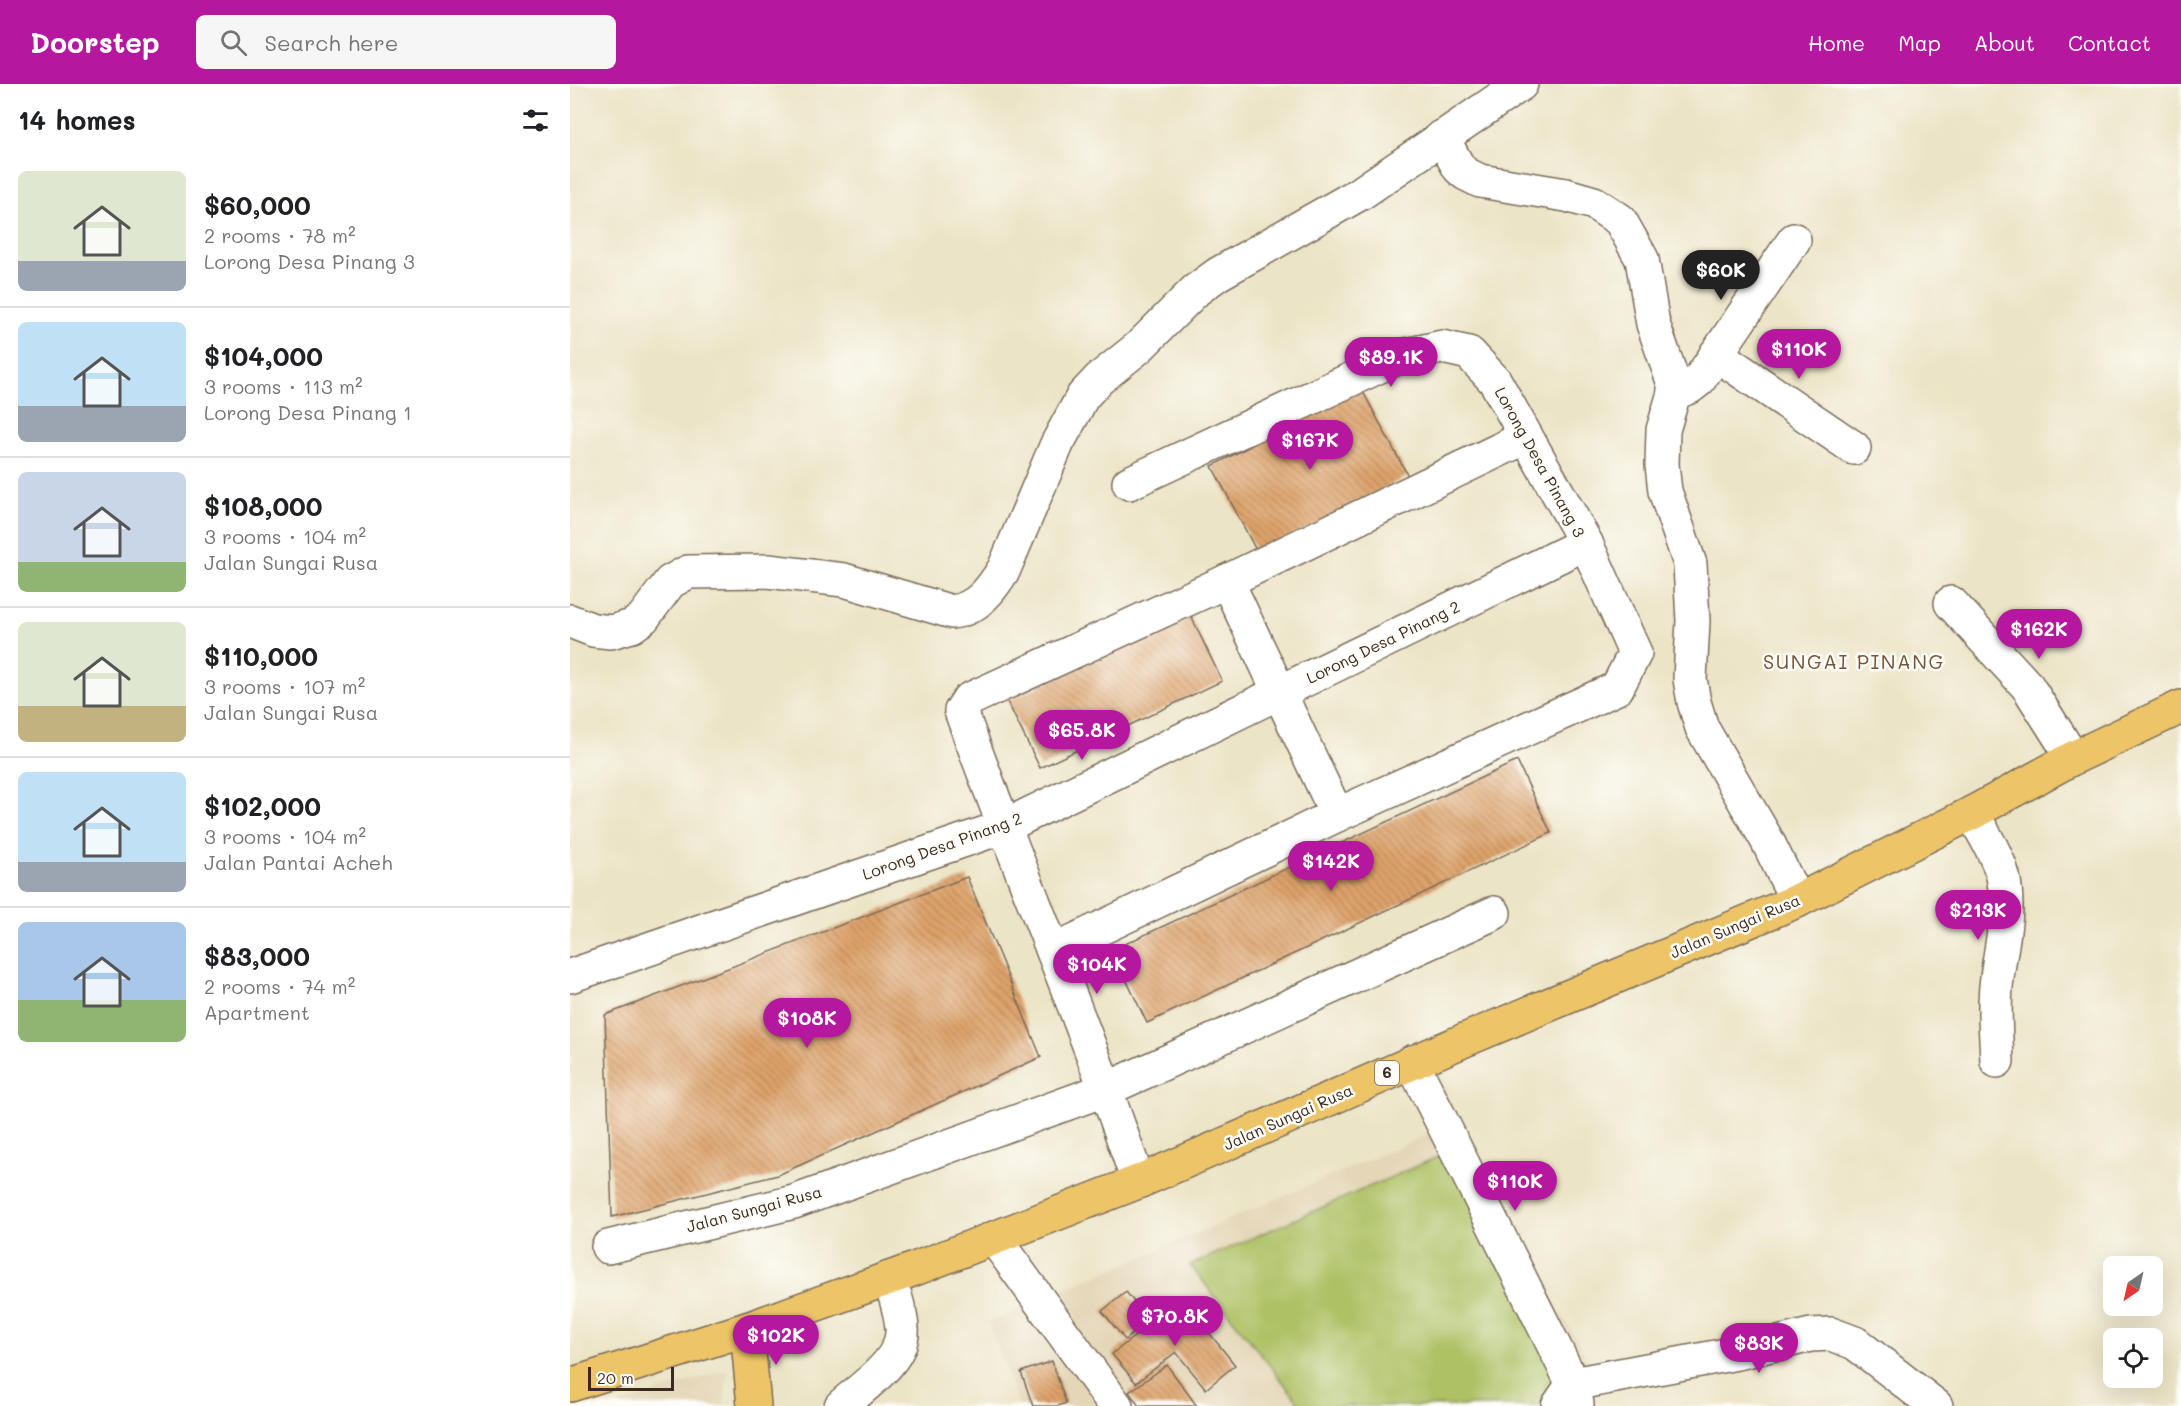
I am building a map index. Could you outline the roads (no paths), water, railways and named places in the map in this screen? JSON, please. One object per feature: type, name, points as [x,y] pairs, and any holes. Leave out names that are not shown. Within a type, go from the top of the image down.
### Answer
[{"type":"main road","name":"Jalan Sungai Rusa","points":[[570,1385],[747,1329],[890,1278],[1138,1182],[1412,1062],[1797,901],[1972,813],[2073,758],[2181,707]]},
{"type":"main road","points":[[747,1329],[754,1406]]},
{"type":"street","points":[[570,621],[593,630],[610,632],[632,626],[643,618],[670,582],[688,572],[768,571],[844,580],[952,612],[963,611],[974,605],[993,586],[1004,569],[1057,444],[1083,396],[1099,379],[1139,346],[1196,290],[1218,274],[1360,193],[1521,84]]},
{"type":"street","points":[[1442,137],[1460,168],[1480,181],[1566,195],[1594,203],[1620,220],[1642,259],[1653,324],[1670,369],[1674,393],[1663,430],[1662,465],[1665,491],[1690,564],[1693,621],[1690,679],[1694,702],[1702,728],[1767,840],[1797,901]]},
{"type":"street","points":[[1674,393],[1690,387],[1699,380],[1794,240]]},
{"type":"street","name":"Lorong Desa Pinang 3","points":[[1129,483],[1401,356],[1442,347],[1469,353],[1495,381],[1586,543],[1635,653],[1617,688],[1337,815]]},
{"type":"street","points":[[1716,354],[1854,447]]},
{"type":"street","points":[[1138,1182],[1107,1089],[1003,827],[961,711],[969,700],[1227,581],[1526,437]]},
{"type":"street","name":"Lorong Desa Pinang 2","points":[[573,975],[1003,827],[1586,543]]},
{"type":"street","points":[[1053,951],[1337,815],[1227,581]]},
{"type":"street","points":[[1951,603],[2028,687],[2073,758]]},
{"type":"street","points":[[1972,813],[2000,865],[2006,896],[2007,919],[1997,977],[1995,1009],[1997,1061]]},
{"type":"street","name":"Jalan Sungai Rusa","points":[[608,1247],[794,1202],[1107,1089],[1494,913]]},
{"type":"street","points":[[1412,1062],[1570,1399],[1742,1352],[1811,1335],[1831,1334],[1855,1343],[1936,1406]]},
{"type":"street","points":[[994,1238],[1116,1406]]},
{"type":"street","points":[[841,1406],[889,1363],[899,1350],[902,1328],[890,1278]]},
{"type":"district","name":"SUNGAI PINANG","points":[[1854,662]]}]
